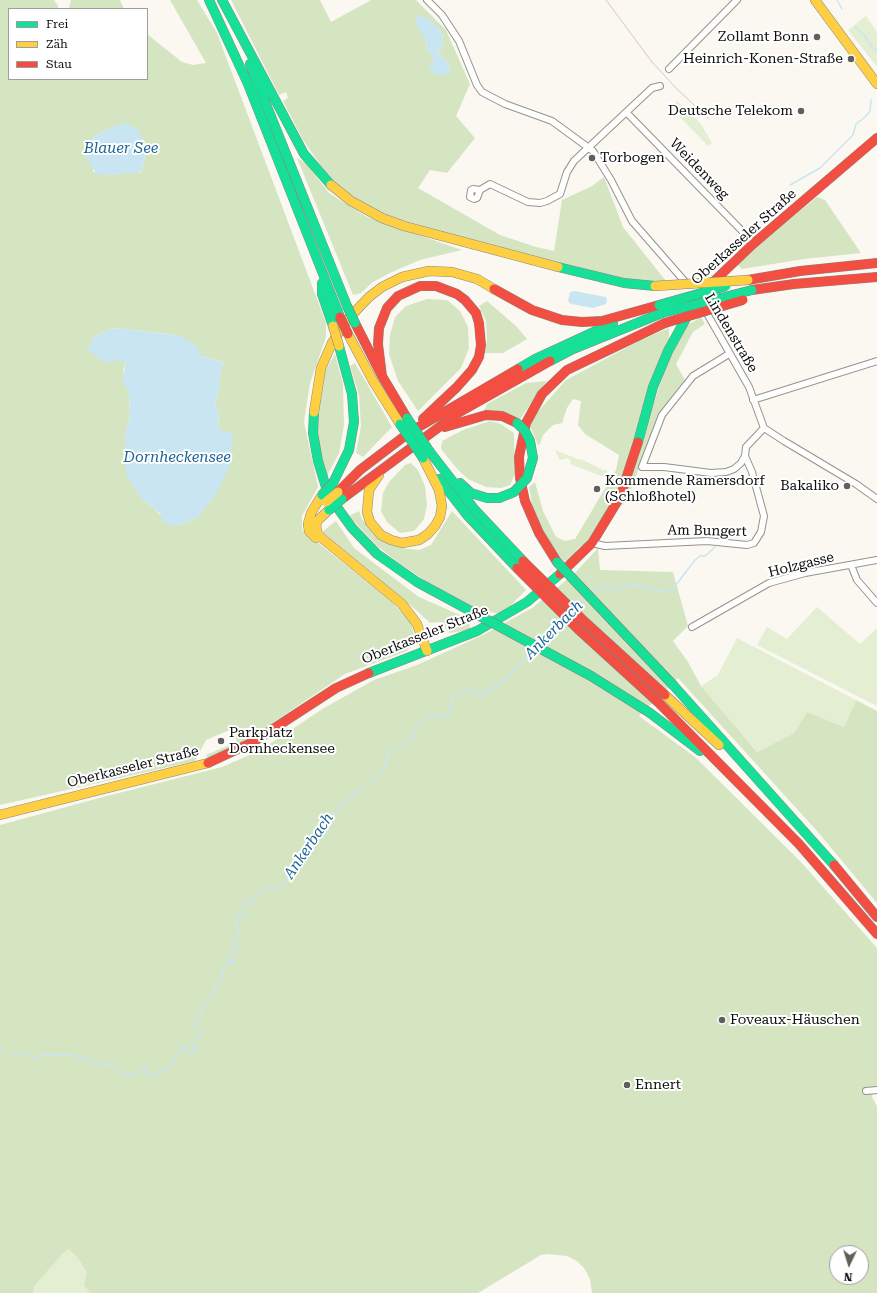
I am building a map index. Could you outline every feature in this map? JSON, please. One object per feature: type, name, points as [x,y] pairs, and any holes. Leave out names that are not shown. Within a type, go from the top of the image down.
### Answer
[{"type":"main road","points":[[209,0],[233,49],[262,119],[322,277],[348,334],[373,381],[404,421],[467,515],[766,789]]},
{"type":"main road","points":[[222,0],[269,107],[347,306],[404,421]]},
{"type":"main road","points":[[222,0],[272,91],[290,130],[304,154],[325,180],[351,201],[382,218],[404,226],[471,245],[595,277],[624,283],[655,286],[748,280],[800,271],[877,263]]},
{"type":"main road","points":[[815,0],[877,84]]},
{"type":"main road","points":[[864,66],[877,77]]},
{"type":"main road","name":"Oberkasseler Straße","points":[[0,815],[199,766],[221,758],[253,742],[336,688],[380,668],[477,631],[513,612],[556,578],[592,543],[617,503],[626,484],[647,407],[660,368],[698,298],[753,244],[877,138]]},
{"type":"main road","points":[[738,781],[650,713],[591,676],[417,582],[377,554],[352,528],[334,503],[321,472],[315,447],[313,422],[317,384],[321,368],[332,343],[347,320],[369,296],[382,287],[402,277],[429,271],[452,272],[477,279],[532,310],[562,320],[592,322],[637,312],[697,302],[877,277]]},
{"type":"main road","points":[[322,277],[322,294],[333,326],[352,394],[354,422],[348,454],[332,483],[316,526],[316,531],[326,543]]},
{"type":"main road","points":[[427,651],[417,624],[402,604],[326,543],[312,535],[308,522],[310,513],[326,502],[340,496],[386,465],[458,413],[520,377],[560,356],[661,309],[748,280]]},
{"type":"main road","points":[[340,496],[360,470],[410,432],[457,387],[472,370],[478,357],[481,345],[481,332],[476,313],[457,294],[436,286],[420,286],[398,296],[387,308],[379,328],[378,344],[382,376]]},
{"type":"main road","points":[[753,294],[665,323],[591,357],[567,370],[542,394],[526,423],[519,457],[521,484],[525,501],[533,521],[557,562],[674,686],[842,874],[877,917]]},
{"type":"main road","points":[[410,432],[535,359],[637,312]]},
{"type":"main road","points":[[427,455],[467,490],[476,495],[493,498],[514,492],[527,478],[533,458],[530,441],[525,431],[517,423],[502,416],[486,415],[434,430]]},
{"type":"main road","points":[[386,465],[372,485],[368,495],[366,506],[368,517],[373,527],[386,538],[396,542],[413,542],[423,538],[432,531],[442,512],[442,501],[427,455]]},
{"type":"main road","points":[[439,465],[520,565],[578,629],[658,702],[738,781],[799,844],[877,934]]},
{"type":"street","name":"Lindenstraße","points":[[427,0],[442,15],[459,40],[477,85],[482,92],[505,104],[552,120],[593,151],[611,180],[632,221],[698,298],[749,387],[764,428]]},
{"type":"street","points":[[672,69],[737,0]]},
{"type":"street","points":[[480,190],[490,184],[528,202],[540,203],[548,201],[560,194],[570,167],[588,148],[652,88],[660,86]]},
{"type":"street","name":"Weidenweg","points":[[627,113],[753,244]]},
{"type":"street","points":[[729,354],[701,370],[686,383],[662,415],[642,467],[664,467],[720,473],[734,469],[745,456],[746,447],[750,441],[764,428],[784,442],[856,484],[877,500]]},
{"type":"street","points":[[753,400],[877,362]]},
{"type":"street","name":"Am Bungert","points":[[592,543],[605,546],[707,541],[747,545],[754,543],[761,532],[764,516],[752,472],[745,456]]},
{"type":"street","name":"Holzgasse","points":[[692,627],[769,583],[795,576],[877,560]]},
{"type":"street","points":[[851,565],[857,580],[877,603]]},
{"type":"street","points":[[866,1091],[877,1090]]},
{"type":"green space","points":[[0,0],[54,0],[58,6],[58,8],[8,8],[8,80],[148,80],[148,35],[182,62],[193,65],[206,63],[170,0],[197,0],[217,33],[326,323],[326,337],[310,383],[304,422],[318,487],[302,516],[302,530],[392,602],[411,622],[414,634],[412,644],[407,651],[345,674],[238,746],[213,757],[207,758],[206,755],[237,742],[232,729],[206,740],[195,761],[0,805]],"holes":[[[116,126],[143,139],[145,157],[142,170],[139,173],[122,173],[112,175],[93,172],[93,166],[86,156],[88,147],[95,135]],[[113,328],[179,335],[201,356],[224,362],[220,374],[220,387],[215,403],[219,414],[218,428],[230,466],[198,517],[174,526],[156,511],[154,507],[142,500],[125,437],[130,416],[129,393],[123,371],[126,363],[94,337]]]},
{"type":"green space","points":[[71,0],[120,0],[124,8],[69,8]]},
{"type":"green space","points":[[231,0],[320,0],[331,22],[371,0],[416,0],[446,30],[470,84],[456,116],[475,138],[447,173],[430,170],[418,188],[500,235],[536,247],[554,251],[562,200],[592,186],[604,177],[623,227],[666,281],[647,282],[611,277],[399,220],[370,208],[341,188],[322,167],[303,140],[283,101],[288,98],[286,92],[279,95]],"holes":[[[439,28],[443,39],[443,45],[438,51],[448,64],[451,73],[436,60],[427,49],[425,39]]]},
{"type":"green space","points":[[866,16],[877,32],[877,67],[848,30]]},
{"type":"green space","points":[[677,101],[701,124],[712,143],[708,146],[670,107]]},
{"type":"green space","points":[[297,158],[306,163],[329,193],[367,217],[462,250],[420,260],[392,272],[373,282],[361,293],[353,295]]},
{"type":"green space","points":[[817,197],[825,200],[861,253],[804,259],[742,269],[736,263]]},
{"type":"green space","points":[[427,299],[447,300],[460,311],[468,327],[469,348],[461,368],[418,411],[398,381],[389,354],[390,335],[395,317],[406,306]]},
{"type":"green space","points":[[487,301],[516,326],[527,339],[503,353],[484,353],[487,341],[486,321],[479,306]]},
{"type":"green space","points":[[701,317],[705,324],[693,332],[676,364],[685,380],[659,413],[631,490],[622,506],[620,504],[668,361],[686,326]]},
{"type":"green space","points":[[669,328],[669,339],[651,378],[636,440],[611,504],[585,544],[578,548],[573,556],[564,562],[552,547],[533,510],[529,487],[535,482],[543,511],[556,537],[565,541],[575,539],[616,470],[619,455],[585,434],[578,425],[581,401],[573,399],[567,408],[562,423],[553,425],[543,435],[540,444],[538,445],[530,426],[535,415],[566,380],[639,341]]},
{"type":"green space","points":[[335,354],[343,384],[344,425],[339,453],[327,476],[318,442],[316,401],[322,376]]},
{"type":"green space","points":[[355,363],[392,427],[363,457],[356,453],[361,426],[359,395],[350,366]]},
{"type":"green space","points":[[547,381],[520,419],[484,411],[487,404],[526,383]]},
{"type":"green space","points":[[490,421],[501,424],[514,433],[515,474],[510,485],[501,488],[486,487],[468,479],[458,470],[441,449],[442,441],[463,430]]},
{"type":"green space","points":[[555,450],[580,460],[581,459],[603,470],[607,470],[607,473],[604,474],[604,477],[570,464],[571,461],[568,458],[560,460]]},
{"type":"green space","points":[[411,463],[418,470],[425,486],[427,505],[424,519],[414,531],[400,533],[387,522],[381,511],[383,493],[389,482],[405,465]]},
{"type":"green space","points":[[359,511],[362,519],[371,530],[401,548],[419,550],[431,545],[452,511],[526,590],[502,614],[482,611],[429,583],[377,546],[349,516]]},
{"type":"green space","points":[[336,521],[354,548],[419,597],[469,619],[470,630],[449,633],[441,622],[430,623],[322,532]]},
{"type":"green space","points":[[598,548],[600,570],[673,572],[688,626],[673,641],[688,662],[701,686],[757,752],[794,733],[807,712],[844,727],[856,700],[877,711],[877,903],[817,831],[678,678],[639,716],[695,757],[800,861],[877,948],[877,1087],[874,1088],[872,1097],[877,1106],[877,1293],[592,1293],[590,1279],[584,1268],[577,1261],[567,1256],[548,1254],[541,1255],[478,1293],[90,1293],[84,1285],[87,1272],[78,1258],[69,1249],[62,1254],[34,1286],[33,1293],[0,1293],[0,825],[222,767],[259,751],[324,708],[374,680],[417,665],[485,634],[532,608],[574,574]]},
{"type":"green space","points":[[817,607],[860,644],[877,628],[877,706],[757,645],[767,627],[787,639]]},
{"type":"green space","points":[[737,638],[856,700],[844,727],[807,712],[794,733],[757,752],[701,686],[718,675]]},
{"type":"green space","points":[[70,1240],[112,1293],[13,1293]]},
{"type":"water","points":[[419,15],[431,21],[439,28],[443,39],[443,45],[438,51],[448,64],[451,73],[439,76],[430,70],[429,64],[435,60],[427,49],[425,39],[418,28],[415,19]]},
{"type":"water","name":"Blauer See","points":[[123,123],[129,124],[138,130],[143,139],[145,157],[142,170],[138,173],[122,173],[112,175],[96,174],[86,156],[88,147],[95,135]]},
{"type":"water","points":[[574,291],[606,297],[606,304],[593,308],[571,304],[568,301],[570,292]]},
{"type":"water","name":"Dornheckensee","points":[[113,328],[179,335],[198,347],[201,356],[224,362],[220,374],[220,387],[215,403],[219,414],[218,428],[233,434],[230,466],[214,497],[198,517],[185,523],[174,526],[163,522],[160,513],[156,511],[154,507],[142,500],[126,474],[125,437],[130,416],[129,393],[122,381],[126,363],[123,361],[104,362],[87,350],[94,337]]},
{"type":"waterway","name":"Ankerbach","points":[[837,0],[842,9]]},
{"type":"waterway","name":"Ankerbach","points":[[855,27],[864,35],[872,47],[877,51]]},
{"type":"waterway","name":"Ankerbach","points":[[790,185],[820,168],[853,135],[856,124],[870,111],[871,100]]},
{"type":"waterway","name":"Ankerbach","points":[[750,229],[777,210],[784,199]]},
{"type":"waterway","name":"Ankerbach","points":[[592,592],[602,587],[619,589],[631,584],[667,592],[672,590],[695,560],[700,556],[705,556],[715,547]]},
{"type":"waterway","name":"Ankerbach","points":[[577,608],[585,599]]},
{"type":"waterway","name":"Ankerbach","points":[[541,643],[565,621]]},
{"type":"waterway","name":"Ankerbach","points":[[368,781],[375,780],[384,770],[390,748],[400,747],[413,738],[413,730],[419,723],[433,714],[438,717],[448,716],[453,696],[464,693],[468,689],[480,695],[508,679],[511,672],[534,650]]},
{"type":"waterway","name":"Ankerbach","points":[[13,1053],[34,1057],[45,1055],[73,1055],[92,1061],[96,1064],[113,1065],[128,1075],[136,1075],[145,1068],[148,1077],[171,1067],[176,1054],[184,1044],[187,1053],[197,1050],[197,1047],[193,1046],[191,1042],[198,1038],[201,1034],[193,1025],[198,1021],[197,1017],[200,1016],[203,1004],[215,991],[214,989],[218,983],[222,981],[224,965],[235,962],[234,960],[229,962],[228,959],[232,950],[236,952],[238,947],[234,941],[235,936],[239,936],[240,933],[235,923],[240,913],[244,918],[247,915],[242,905],[248,899],[251,903],[260,892],[260,889],[267,887],[277,890],[296,870],[296,861],[313,845],[312,839],[320,833],[328,815],[334,813],[364,786]]},
{"type":"tram line","points":[[606,0],[652,62],[676,88],[709,119]]},
{"type":"traffic: fast","points":[[209,0],[248,84],[340,317]]},
{"type":"traffic: fast","points":[[222,0],[304,154],[331,185]]},
{"type":"traffic: fast","points":[[250,64],[347,306]]},
{"type":"traffic: fast","points":[[558,267],[624,283],[655,286]]},
{"type":"traffic: fast","points":[[322,283],[322,294],[333,326]]},
{"type":"traffic: fast","points":[[659,305],[726,286]]},
{"type":"traffic: fast","points":[[662,313],[752,290]]},
{"type":"traffic: fast","points":[[347,306],[355,323]]},
{"type":"traffic: fast","points":[[550,361],[573,349],[662,313]]},
{"type":"traffic: fast","points":[[638,442],[653,387],[668,351],[689,313]]},
{"type":"traffic: fast","points":[[518,369],[535,359],[613,323]]},
{"type":"traffic: fast","points":[[333,483],[349,450],[354,422],[352,394],[339,346]]},
{"type":"traffic: fast","points":[[314,412],[313,433],[318,461],[325,484],[334,503],[352,528],[377,554],[417,582],[480,616]]},
{"type":"traffic: fast","points":[[407,418],[430,452]]},
{"type":"traffic: fast","points":[[514,492],[527,478],[533,458],[530,441],[525,431],[517,423]]},
{"type":"traffic: fast","points":[[400,424],[423,458]]},
{"type":"traffic: fast","points":[[430,452],[475,510],[523,561]]},
{"type":"traffic: fast","points":[[439,479],[467,515],[517,568]]},
{"type":"traffic: fast","points":[[322,495],[333,483]]},
{"type":"traffic: fast","points":[[460,483],[471,493],[487,498],[499,498],[514,492]]},
{"type":"traffic: fast","points":[[329,510],[342,499]]},
{"type":"traffic: fast","points":[[557,562],[674,686]]},
{"type":"traffic: fast","points":[[369,673],[477,631],[527,602],[560,574]]},
{"type":"traffic: fast","points":[[480,616],[591,676],[650,713]]},
{"type":"traffic: fast","points":[[674,686],[834,865]]},
{"type":"traffic: fast","points":[[650,713],[700,751]]},
{"type":"traffic: slow","points":[[815,0],[877,84]]},
{"type":"traffic: slow","points":[[331,185],[351,201],[382,218],[404,226],[558,267]]},
{"type":"traffic: slow","points":[[314,412],[321,368],[332,343],[347,320],[369,297],[382,287],[402,277],[429,271],[452,272],[477,279],[494,289]]},
{"type":"traffic: slow","points":[[655,286],[748,280]]},
{"type":"traffic: slow","points":[[333,326],[339,346]]},
{"type":"traffic: slow","points":[[348,334],[373,381],[400,424]]},
{"type":"traffic: slow","points":[[379,475],[369,490],[367,512],[370,522],[381,535],[391,540],[402,543],[419,540],[428,534],[435,526],[440,517],[442,506],[439,490],[423,458]]},
{"type":"traffic: slow","points":[[326,502],[338,492]]},
{"type":"traffic: slow","points":[[316,538],[309,531],[308,524],[311,513],[322,495]]},
{"type":"traffic: slow","points":[[329,510],[318,520],[316,526],[318,535],[402,604],[417,624],[427,651]]},
{"type":"traffic: slow","points":[[665,695],[719,745]]},
{"type":"traffic: slow","points":[[0,815],[208,763]]},
{"type":"traffic: jam","points":[[711,284],[753,244],[877,138]]},
{"type":"traffic: jam","points":[[748,280],[800,271],[877,263]]},
{"type":"traffic: jam","points":[[752,290],[794,284],[877,277]]},
{"type":"traffic: jam","points":[[382,376],[378,344],[379,328],[387,308],[398,296],[420,286],[436,286],[457,294],[465,300],[476,313],[479,323],[481,345],[479,357],[472,370],[457,387],[423,419]]},
{"type":"traffic: jam","points":[[494,289],[532,310],[562,320],[582,322],[602,321],[659,305]]},
{"type":"traffic: jam","points":[[665,323],[743,300]]},
{"type":"traffic: jam","points":[[340,317],[348,334]]},
{"type":"traffic: jam","points":[[355,323],[382,376],[407,418]]},
{"type":"traffic: jam","points":[[557,562],[539,533],[525,501],[520,478],[519,457],[526,423],[542,394],[567,370],[665,323]]},
{"type":"traffic: jam","points":[[342,499],[458,413],[550,361]]},
{"type":"traffic: jam","points":[[338,492],[360,470],[410,432],[518,369]]},
{"type":"traffic: jam","points":[[445,427],[486,415],[502,416],[517,423]]},
{"type":"traffic: jam","points":[[560,574],[592,543],[620,497],[638,442]]},
{"type":"traffic: jam","points":[[523,561],[585,622],[665,695]]},
{"type":"traffic: jam","points":[[517,568],[578,629],[658,702]]},
{"type":"traffic: jam","points":[[208,763],[253,742],[336,688],[369,673]]},
{"type":"traffic: jam","points":[[658,702],[799,844],[877,934]]},
{"type":"traffic: jam","points":[[834,865],[877,917]]},
{"type":"place","name":"Zollamt Bonn","points":[[817,37]]},
{"type":"place","name":"Heinrich-Konen-Straße","points":[[851,59]]},
{"type":"place","name":"Deutsche Telekom","points":[[801,111]]},
{"type":"place","name":"Torbogen","points":[[592,158]]},
{"type":"place","name":"Bakaliko","points":[[847,486]]},
{"type":"place","name":"Kommende Ramersdorf (Schloßhotel)","points":[[597,489]]},
{"type":"place","name":"Parkplatz Dornheckensee","points":[[221,741]]},
{"type":"place","name":"Foveaux-Häuschen","points":[[722,1020]]},
{"type":"place","name":"Ennert","points":[[627,1085]]}]
